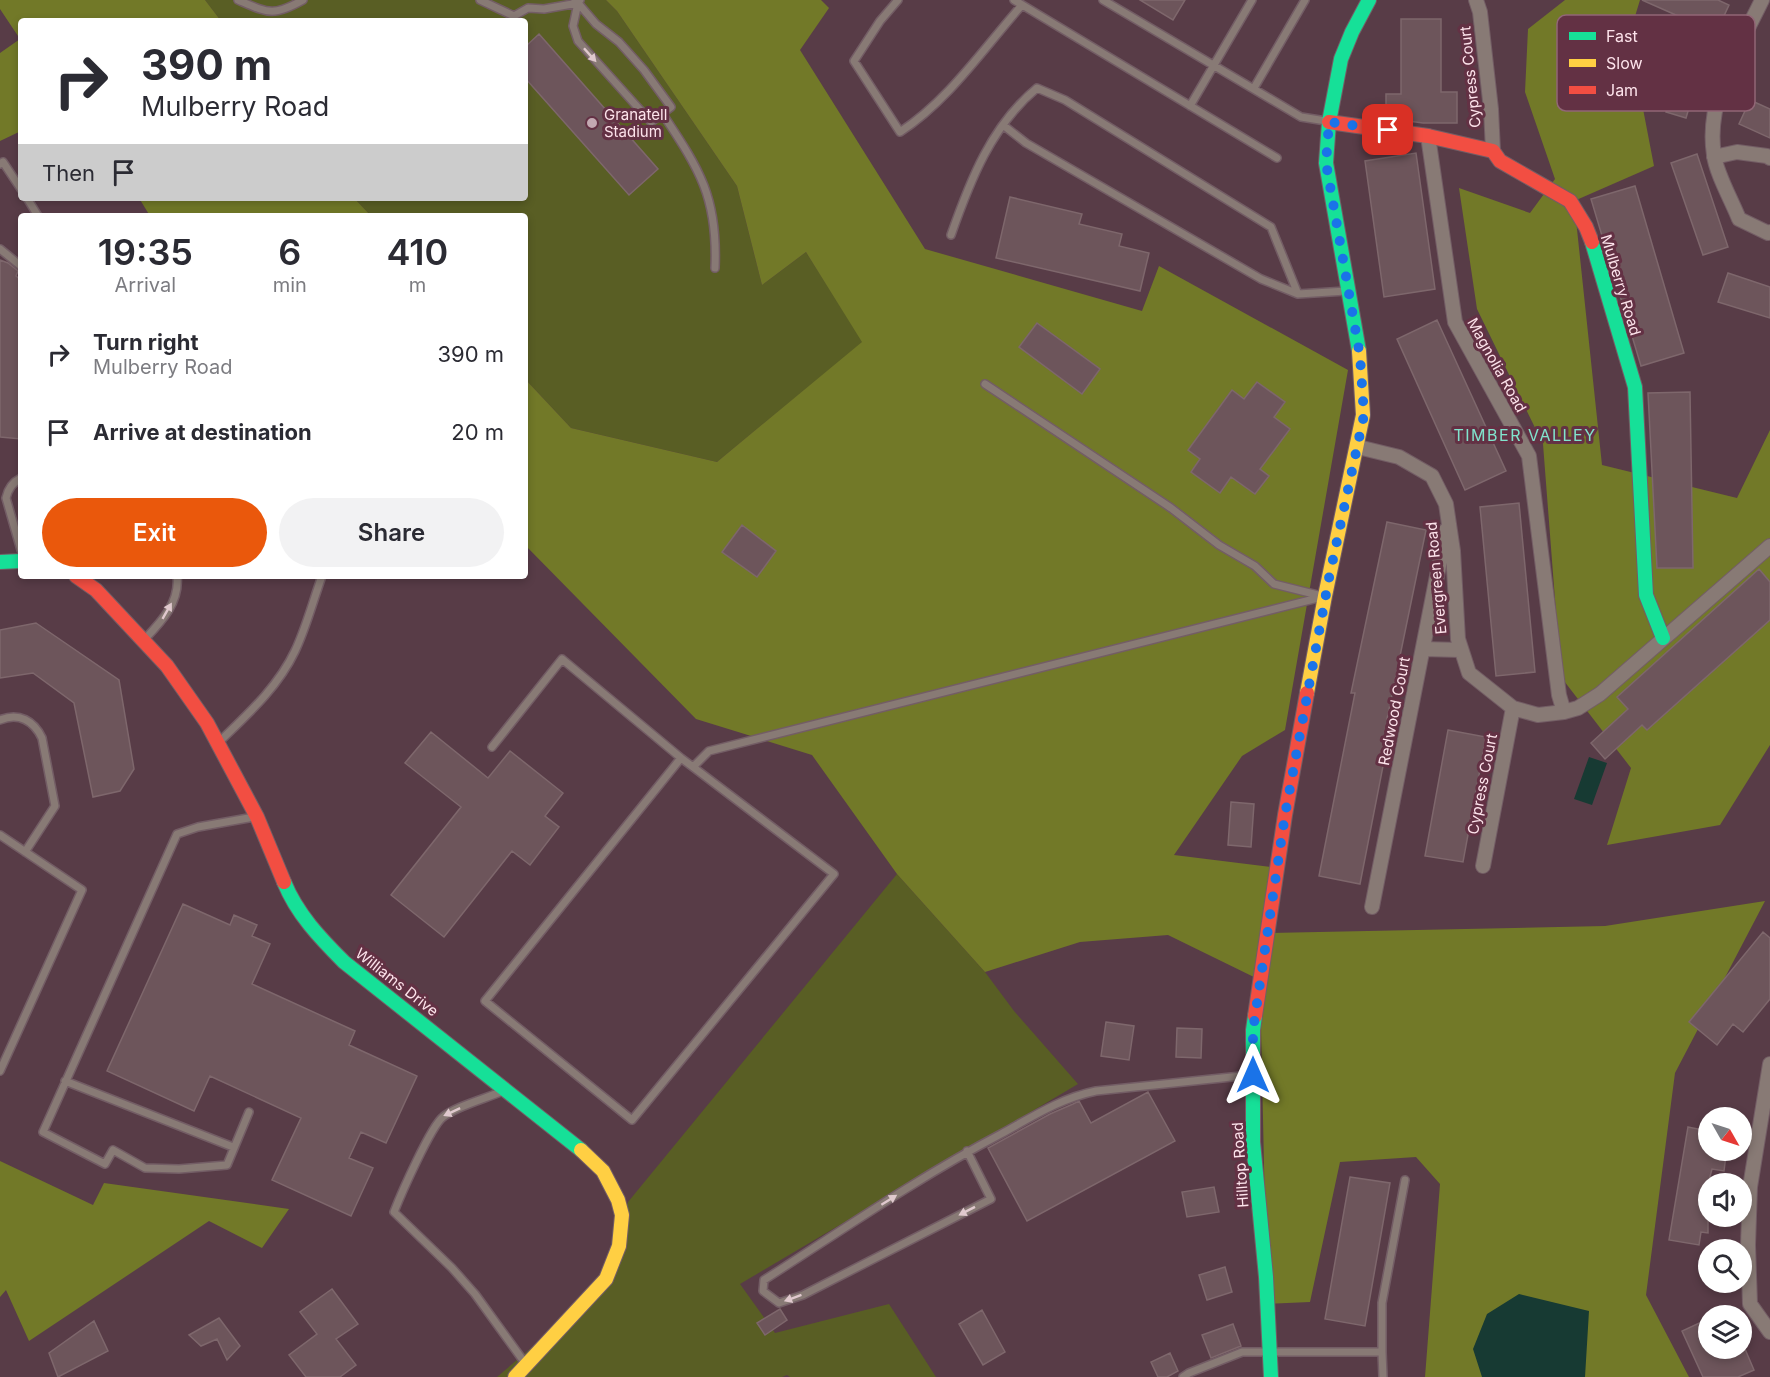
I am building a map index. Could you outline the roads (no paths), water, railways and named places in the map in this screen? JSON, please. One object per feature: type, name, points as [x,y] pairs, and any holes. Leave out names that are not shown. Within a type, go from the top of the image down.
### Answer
[{"type":"street","name":"Hilltop Road","points":[[1271,1377],[1271,1351],[1253,1142],[1253,1030],[1285,815],[1325,596],[1364,415],[1360,356],[1326,163],[1329,122],[1341,59],[1369,0]]},
{"type":"street","name":"Cypress Court","points":[[1476,0],[1480,12],[1491,109],[1493,151]]},
{"type":"street","points":[[1755,15],[1762,0]]},
{"type":"street","points":[[1714,111],[1712,132],[1714,157],[1739,219],[1770,232]]},
{"type":"street","name":"Mulberry Road","points":[[1329,122],[1428,136],[1493,151],[1500,161],[1570,201],[1586,227],[1596,254],[1635,387],[1646,594],[1663,638]]},
{"type":"street","name":"Magnolia Road","points":[[1428,136],[1455,322],[1529,456],[1564,712]]},
{"type":"street","points":[[1714,157],[1737,152],[1770,158]]},
{"type":"street","name":"Evergreen Road","points":[[1358,447],[1400,457],[1432,476],[1446,504],[1453,551],[1458,639],[1469,673],[1513,708],[1538,715],[1578,708],[1600,694],[1770,546]]},
{"type":"street","name":"Redwood Court","points":[[1372,908],[1448,522]]},
{"type":"street","points":[[0,562],[18,561]]},
{"type":"street","name":"Williams Drive","points":[[80,579],[96,590],[167,666],[218,742],[257,817],[286,886],[302,915],[323,941],[344,962],[591,1157],[602,1168],[613,1185],[620,1204],[623,1223],[616,1260],[606,1279],[515,1377]]},
{"type":"street","points":[[1423,649],[1460,650]]},
{"type":"street","name":"Cypress Court","points":[[1483,866],[1513,708]]},
{"type":"street","points":[[1770,1064],[1750,1187],[1748,1245],[1750,1304],[1770,1332]]},
{"type":"lane","points":[[238,0],[267,12],[285,10],[303,0]]},
{"type":"lane","points":[[480,0],[514,16],[528,8],[544,9],[578,1]]},
{"type":"lane","points":[[898,0],[880,21],[854,62],[900,132],[915,123],[940,101],[1022,5]]},
{"type":"lane","points":[[1014,0],[1277,158]]},
{"type":"lane","points":[[1103,0],[1301,117],[1329,122]]},
{"type":"lane","points":[[1190,106],[1252,0]]},
{"type":"lane","points":[[1254,88],[1305,0]]},
{"type":"lane","points":[[578,1],[596,24],[619,42],[644,70],[670,107],[651,122],[578,40],[573,26],[578,1]]},
{"type":"lane","points":[[951,236],[973,175],[985,151],[1019,103],[1037,88],[1065,100],[1271,226],[1298,294]]},
{"type":"lane","points":[[662,113],[695,164],[708,192],[716,239],[715,268]]},
{"type":"lane","points":[[1003,125],[1026,143],[1261,279],[1298,294],[1348,291]]},
{"type":"lane","points":[[2,163],[18,185]]},
{"type":"lane","points":[[0,249],[18,264]]},
{"type":"lane","points":[[985,384],[1171,508],[1219,545],[1255,566],[1274,584],[1325,596]]},
{"type":"lane","points":[[18,480],[12,485],[6,498],[18,540]]},
{"type":"lane","points":[[144,641],[162,621],[174,600],[178,587],[177,579]]},
{"type":"lane","points":[[218,742],[253,710],[282,674],[295,651],[321,579]]},
{"type":"lane","points":[[693,767],[709,751],[1325,596]]},
{"type":"lane","points":[[492,747],[562,659],[681,758],[834,874],[632,1120],[485,1001],[681,758]]},
{"type":"lane","points":[[0,720],[18,717],[29,721],[38,730],[42,738],[55,806],[25,852]]},
{"type":"lane","points":[[249,1112],[227,1165],[145,1168],[112,1150],[105,1164],[43,1132],[177,834],[198,827],[257,817]]},
{"type":"lane","points":[[0,835],[82,890],[0,1071]]},
{"type":"lane","points":[[967,1151],[991,1198],[803,1294],[779,1303],[763,1291],[764,1280],[967,1151],[1046,1108],[1075,1095],[1253,1075]]},
{"type":"lane","points":[[65,1081],[233,1147]]},
{"type":"lane","points":[[506,1089],[453,1111],[439,1121],[394,1212],[453,1269],[475,1294],[526,1365]]},
{"type":"lane","points":[[1383,1377],[1382,1303],[1405,1180]]},
{"type":"lane","points":[[1183,1377],[1242,1352],[1382,1352]]},
{"type":"place","name":"Granatell Stadium","points":[[592,123]]},
{"type":"district","name":"TIMBER VALLEY","points":[[1525,435]]}]
